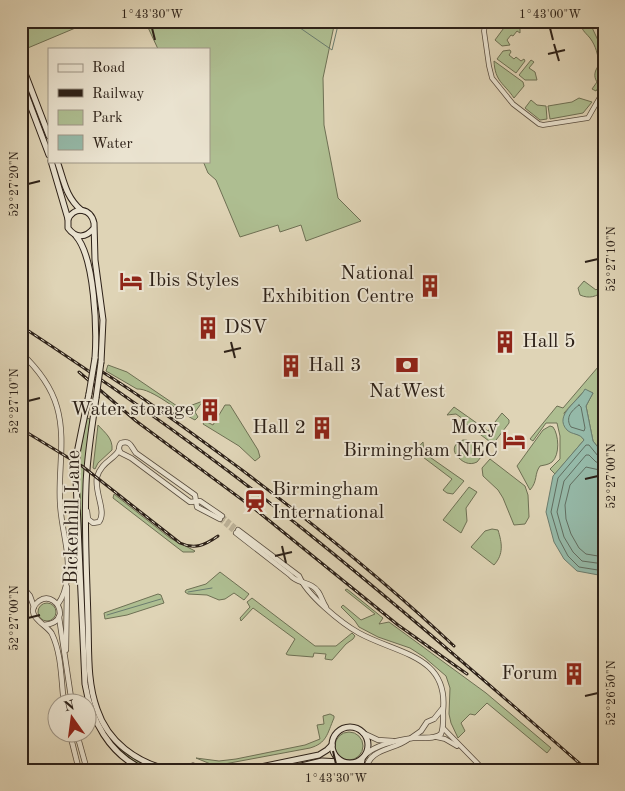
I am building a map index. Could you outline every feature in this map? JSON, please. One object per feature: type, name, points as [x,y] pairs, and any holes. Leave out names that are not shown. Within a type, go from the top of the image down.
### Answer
[{"type":"highway","points":[[296,767],[317,767],[328,770]]},
{"type":"main road","points":[[21,63],[48,133]]},
{"type":"main road","points":[[21,81],[48,152]]},
{"type":"main road","points":[[51,162],[68,219],[68,228],[74,235],[82,237],[88,235],[94,228],[92,216],[88,212],[81,210],[67,193],[58,162]]},
{"type":"main road","points":[[68,219],[73,212],[81,210]]},
{"type":"main road","name":"Bickenhill Lane","points":[[94,228],[94,260],[103,320],[101,362],[94,409],[85,500],[85,551],[91,680],[97,710],[114,738],[130,754],[151,765],[169,770]]},
{"type":"main road","name":"Bickenhill Lane","points":[[74,235],[86,253],[95,317],[94,358],[77,453],[76,480],[86,691],[91,711],[104,737],[124,757],[144,770]]},
{"type":"main road","points":[[246,770],[319,755],[332,745],[335,735],[342,729],[354,728],[363,733],[367,740],[366,754],[362,760],[360,770]]},
{"type":"main road","points":[[332,745],[336,755],[349,770]]},
{"type":"main road","points":[[284,770],[322,761],[354,763],[362,760]]},
{"type":"main road","points":[[182,769],[193,766],[203,769]]},
{"type":"street","points":[[486,21],[484,31],[492,78],[519,109],[539,124],[543,126],[588,118],[604,90]]},
{"type":"street","points":[[21,353],[47,384],[56,405],[61,428],[60,502],[67,559],[67,636],[65,658]]},
{"type":"street","points":[[85,500],[88,519],[93,523],[99,522],[102,514],[96,488],[100,468],[118,450],[119,445],[126,442],[130,444],[132,449],[194,496],[196,502]]},
{"type":"street","points":[[124,455],[129,454],[132,449]]},
{"type":"street","points":[[118,450],[190,502],[200,501],[221,518]]},
{"type":"street","points":[[237,532],[294,580],[302,583],[319,604],[358,632],[420,660],[439,680],[444,692],[441,734],[434,737],[426,733],[424,726]]},
{"type":"street","points":[[58,604],[67,578]]},
{"type":"street","points":[[21,585],[30,596],[36,619],[50,630],[56,643],[63,694]]},
{"type":"street","points":[[34,607],[41,600],[47,598],[58,604],[70,694]]},
{"type":"street","points":[[44,625],[56,622],[59,617]]},
{"type":"street","points":[[366,770],[367,762],[374,755],[399,746],[410,739],[427,722],[434,719],[444,705]]},
{"type":"street","points":[[434,719],[439,721],[461,748],[484,770]]},
{"type":"street","points":[[363,733],[378,740],[396,741],[434,737],[446,739],[461,748]]},
{"type":"street","points":[[366,754],[396,741]]},
{"type":"street","points":[[73,744],[80,770]]},
{"type":"street","points":[[80,744],[87,770]]},
{"type":"green space","points":[[21,21],[92,21],[23,50]]},
{"type":"green space","points":[[145,21],[335,21],[323,78],[324,125],[338,198],[361,221],[306,241],[301,225],[280,232],[278,225],[240,237],[216,180],[208,173],[203,162],[210,162],[210,48],[158,48]]},
{"type":"green space","points":[[509,21],[520,29],[520,33],[517,31],[513,36],[511,35],[507,40],[510,45],[502,46],[495,40]]},
{"type":"green space","points":[[580,21],[589,21],[602,49],[604,48],[604,79],[596,91],[592,89],[597,82],[595,75],[599,65],[597,54],[594,44],[582,29]]},
{"type":"green space","points":[[510,50],[509,55],[514,59],[516,57],[521,61],[524,59],[525,61],[516,73],[497,59],[503,51]]},
{"type":"green space","points":[[531,60],[534,62],[529,68],[535,72],[537,80],[525,80],[519,75]]},
{"type":"green space","points":[[494,61],[523,82],[524,86],[514,98],[498,78]]},
{"type":"green space","points":[[579,98],[592,102],[583,113],[550,119],[548,106],[572,102]]},
{"type":"green space","points":[[531,100],[537,105],[546,106],[547,119],[540,120],[525,108]]},
{"type":"green space","points":[[584,281],[596,290],[604,282],[604,290],[593,297],[580,295],[578,288]]},
{"type":"green space","points":[[604,360],[604,455],[593,441],[586,406],[593,393],[585,390],[564,413],[569,431],[581,436],[584,440],[555,474],[550,469],[560,459],[560,436],[557,423],[546,423],[533,441],[530,439],[557,406],[563,408]]},
{"type":"green space","points":[[108,365],[127,372],[177,406],[184,408],[203,401],[195,412],[198,417],[195,420],[150,392],[137,389],[106,371]]},
{"type":"green space","points":[[225,405],[230,405],[258,450],[260,457],[255,461],[239,446],[203,424],[205,421],[213,425]]},
{"type":"green space","points":[[454,407],[488,431],[502,413],[509,420],[509,423],[493,444],[456,414],[447,415]]},
{"type":"green space","points":[[87,418],[90,419],[86,457],[89,680],[93,694],[90,694],[87,680],[79,472],[81,446]]},
{"type":"green space","points":[[98,425],[110,439],[112,450],[98,463],[95,469],[93,468]]},
{"type":"green space","points":[[550,426],[555,431],[558,445],[555,459],[548,464],[540,466],[530,490],[517,466],[543,430]]},
{"type":"green space","points":[[463,440],[473,442],[480,450],[481,457],[477,462],[466,463],[456,455],[455,446]]},
{"type":"green space","points":[[423,442],[424,453],[464,481],[453,494],[443,490],[452,479],[415,451]]},
{"type":"green space","points":[[490,459],[525,486],[528,495],[529,517],[525,524],[514,525],[498,490],[483,476],[482,468]]},
{"type":"green space","points":[[469,487],[477,492],[466,508],[467,521],[461,533],[443,520]]},
{"type":"green space","points":[[114,494],[170,538],[195,551],[183,552],[113,498]]},
{"type":"green space","points":[[498,530],[501,544],[501,553],[494,565],[471,547],[485,531]]},
{"type":"green space","points":[[220,572],[249,594],[244,600],[234,593],[225,599],[219,600],[207,595],[188,594],[185,592],[186,590],[206,584]]},
{"type":"green space","points":[[347,589],[383,618],[379,624],[389,622],[486,693],[551,748],[547,753],[487,703],[475,715],[470,714],[461,723],[465,731],[458,738],[449,714],[450,688],[446,676],[410,648],[378,637],[359,627],[341,607],[343,605],[361,620],[375,614],[345,590]]},
{"type":"green space","points":[[158,594],[161,595],[164,603],[127,615],[105,619],[104,613]]},
{"type":"green space","points":[[252,598],[315,646],[336,646],[352,633],[355,636],[332,660],[325,659],[326,654],[314,653],[313,657],[288,655],[286,654],[295,639],[253,608],[241,621],[240,618],[250,607],[247,602]]},
{"type":"green space","points":[[47,603],[55,608],[56,612],[51,620],[47,621],[39,616],[38,612],[43,604]]},
{"type":"green space","points":[[98,708],[105,730],[98,718]]},
{"type":"green space","points":[[330,714],[334,718],[326,737],[316,746],[310,748],[219,765],[213,765],[196,758],[219,761],[236,759],[305,745],[320,739],[317,725],[324,724],[323,716]]},
{"type":"green space","points":[[106,732],[128,755],[156,770],[146,768],[131,759],[114,743]]},
{"type":"green space","points":[[349,732],[359,736],[363,746],[359,756],[349,760],[339,756],[335,746],[339,736]]},
{"type":"water","points":[[585,389],[593,393],[586,406],[593,441],[604,455],[604,576],[577,571],[564,559],[554,542],[546,512],[553,476],[584,440],[567,430],[563,419],[568,408]]},
{"type":"waterway","points":[[290,21],[332,50],[339,21]]},
{"type":"waterway","points":[[188,592],[212,588]]},
{"type":"waterway","points":[[107,615],[161,599]]},
{"type":"tunnel","points":[[222,516],[238,530]]},
{"type":"tunnel","points":[[220,519],[236,533]]},
{"type":"railway","points":[[21,326],[170,428],[279,510],[418,624],[587,770]]},
{"type":"railway","points":[[93,366],[169,416],[242,470],[377,577],[454,646]]},
{"type":"railway","points":[[79,372],[136,421],[256,510],[398,625],[467,674]]},
{"type":"railway","points":[[21,429],[82,466],[180,543],[200,546],[218,536]]},
{"type":"place","name":"Ibis Styles","points":[[131,281]]},
{"type":"place","name":"National Exhibition Centre","points":[[430,286]]},
{"type":"place","name":"DSV","points":[[208,328]]},
{"type":"place","name":"Hall 5","points":[[505,342]]},
{"type":"place","name":"NatWest","points":[[407,365]]},
{"type":"place","name":"Hall 3","points":[[291,366]]},
{"type":"place","name":"Water storage","points":[[210,410]]},
{"type":"place","name":"Hall 2","points":[[322,428]]},
{"type":"place","name":"Moxy Birmingham NEC","points":[[514,440]]},
{"type":"place","name":"Birmingham International","points":[[255,501]]},
{"type":"place","name":"Forum","points":[[574,674]]}]
